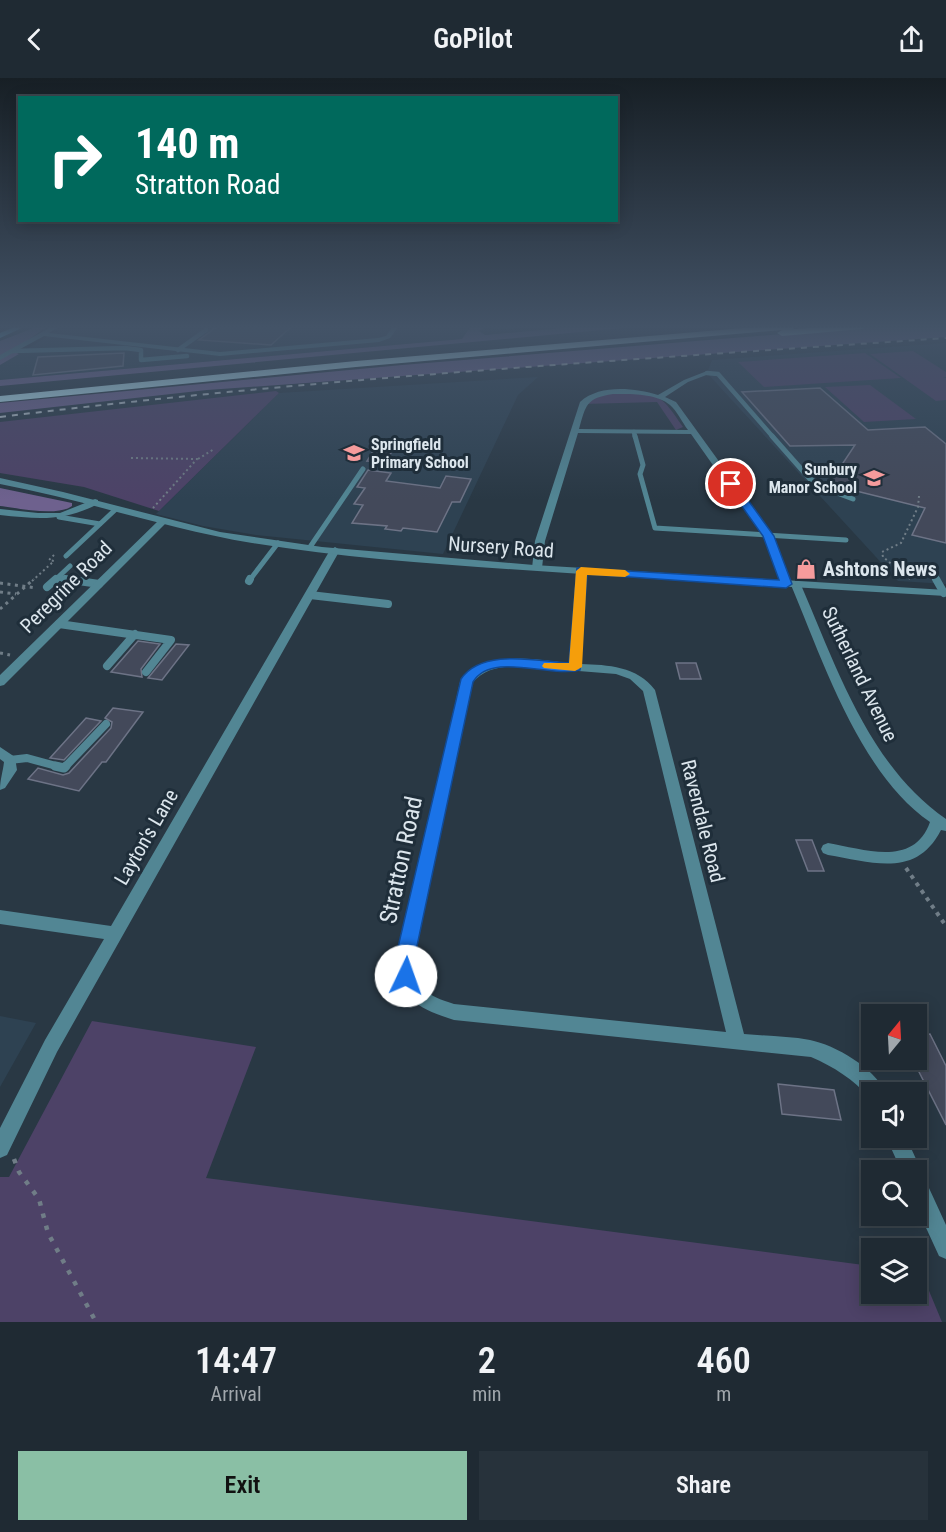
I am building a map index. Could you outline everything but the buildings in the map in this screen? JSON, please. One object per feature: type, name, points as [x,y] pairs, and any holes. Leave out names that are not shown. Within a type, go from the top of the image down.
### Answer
[{"type":"highway","points":[[0,390],[66,384]]},
{"type":"highway","points":[[0,399],[152,384]]},
{"type":"street","points":[[537,568],[540,542],[583,404],[593,395],[626,392],[660,396],[681,384]]},
{"type":"street","name":"Sutherland Avenue","points":[[660,396],[673,404],[768,536],[862,731],[905,795],[942,824]]},
{"type":"street","points":[[576,431],[694,432]]},
{"type":"street","name":"Nursery Road","points":[[0,481],[95,502],[162,523],[214,534],[335,550],[537,568],[945,593]]},
{"type":"street","points":[[0,512],[59,517],[78,512],[95,502]]},
{"type":"street","name":"Peregrine Road","points":[[0,682],[162,523]]},
{"type":"street","name":"Layton's Lane","points":[[3,1142],[51,1046],[335,550]]},
{"type":"street","points":[[575,667],[581,571]]},
{"type":"street","name":"Stratton Road","points":[[575,667],[494,663],[481,666],[471,673],[466,682],[405,960],[406,976],[412,990],[423,1002],[454,1012],[811,1048],[838,1058],[861,1074],[868,1082]]},
{"type":"street","name":"Ravendale Road","points":[[575,667],[632,674],[642,680],[649,690],[737,1040]]},
{"type":"street","points":[[0,785],[10,770],[5,756]]},
{"type":"street","points":[[828,849],[900,859],[916,852],[942,824]]},
{"type":"street","points":[[0,917],[116,934]]},
{"type":"street","points":[[927,1207],[946,1249]]},
{"type":"lane","points":[[727,384],[810,479],[829,490],[853,499]]},
{"type":"lane","points":[[634,432],[643,465],[640,474],[655,528],[846,540]]},
{"type":"lane","points":[[310,547],[363,468]]},
{"type":"lane","points":[[66,556],[116,509]]},
{"type":"lane","points":[[59,517],[100,524]]},
{"type":"lane","points":[[249,581],[278,543]]},
{"type":"lane","points":[[928,565],[945,593]]},
{"type":"lane","points":[[47,587],[70,566]]},
{"type":"lane","points":[[57,578],[99,584]]},
{"type":"lane","points":[[310,595],[388,604]]},
{"type":"lane","points":[[59,624],[171,639],[146,672]]},
{"type":"lane","points":[[107,666],[135,634]]},
{"type":"lane","points":[[5,756],[27,758],[64,768],[106,724]]},
{"type":"path","points":[[139,516],[154,507],[197,459],[214,449]]},
{"type":"path","points":[[131,458],[197,459]]},
{"type":"path","points":[[916,584],[883,556],[882,552],[902,543],[918,507],[919,496]]},
{"type":"path","points":[[0,609],[54,561],[49,560],[57,552]]},
{"type":"path","points":[[0,583],[45,589],[47,587]]},
{"type":"path","points":[[0,592],[16,594]]},
{"type":"path","points":[[900,859],[946,926]]},
{"type":"path","points":[[3,1142],[18,1172],[39,1199],[48,1233],[96,1322]]},
{"type":"shaded area","points":[[200,384],[290,384],[207,390],[0,413],[0,403]]},
{"type":"shaded area","name":"Springfield Primary School","points":[[424,384],[530,384],[518,395],[443,554],[256,535],[203,526],[156,514],[279,393]]},
{"type":"shaded area","name":"Sunbury Manor School","points":[[717,384],[946,384],[946,584],[898,581]]},
{"type":"shaded area","points":[[761,384],[809,384],[764,387]]},
{"type":"shaded area","points":[[912,384],[946,384],[946,400],[936,401]]},
{"type":"shaded area","points":[[870,385],[916,419],[864,422],[825,387]]},
{"type":"shaded area","points":[[276,391],[279,393],[159,511],[84,487],[0,473],[0,422]]},
{"type":"shaded area","points":[[615,392],[649,395],[662,400],[683,427],[676,430],[657,402],[583,404],[586,399]]},
{"type":"shaded area","points":[[0,488],[72,503],[72,506],[57,511],[47,511],[0,506]]},
{"type":"shaded area","points":[[0,1016],[36,1023],[0,1087]]},
{"type":"shaded area","points":[[92,1021],[256,1047],[206,1178],[861,1265],[861,1304],[927,1304],[927,1286],[942,1322],[0,1322],[0,1177],[9,1177]]},
{"type":"railway","points":[[0,417],[318,384]]},
{"type":"slow traffic","points":[[548,666],[575,667],[581,571],[625,574]]},
{"type":"place","name":"Springfield Primary School","points":[[354,453]]},
{"type":"place","name":"Sunbury Manor School","points":[[874,478]]},
{"type":"place","name":"Ashtons News","points":[[806,569]]},
{"type":"route","points":[[406,976],[405,960],[466,682],[471,673],[481,666],[494,663],[575,667],[581,571],[786,584],[776,550],[731,484]]}]
